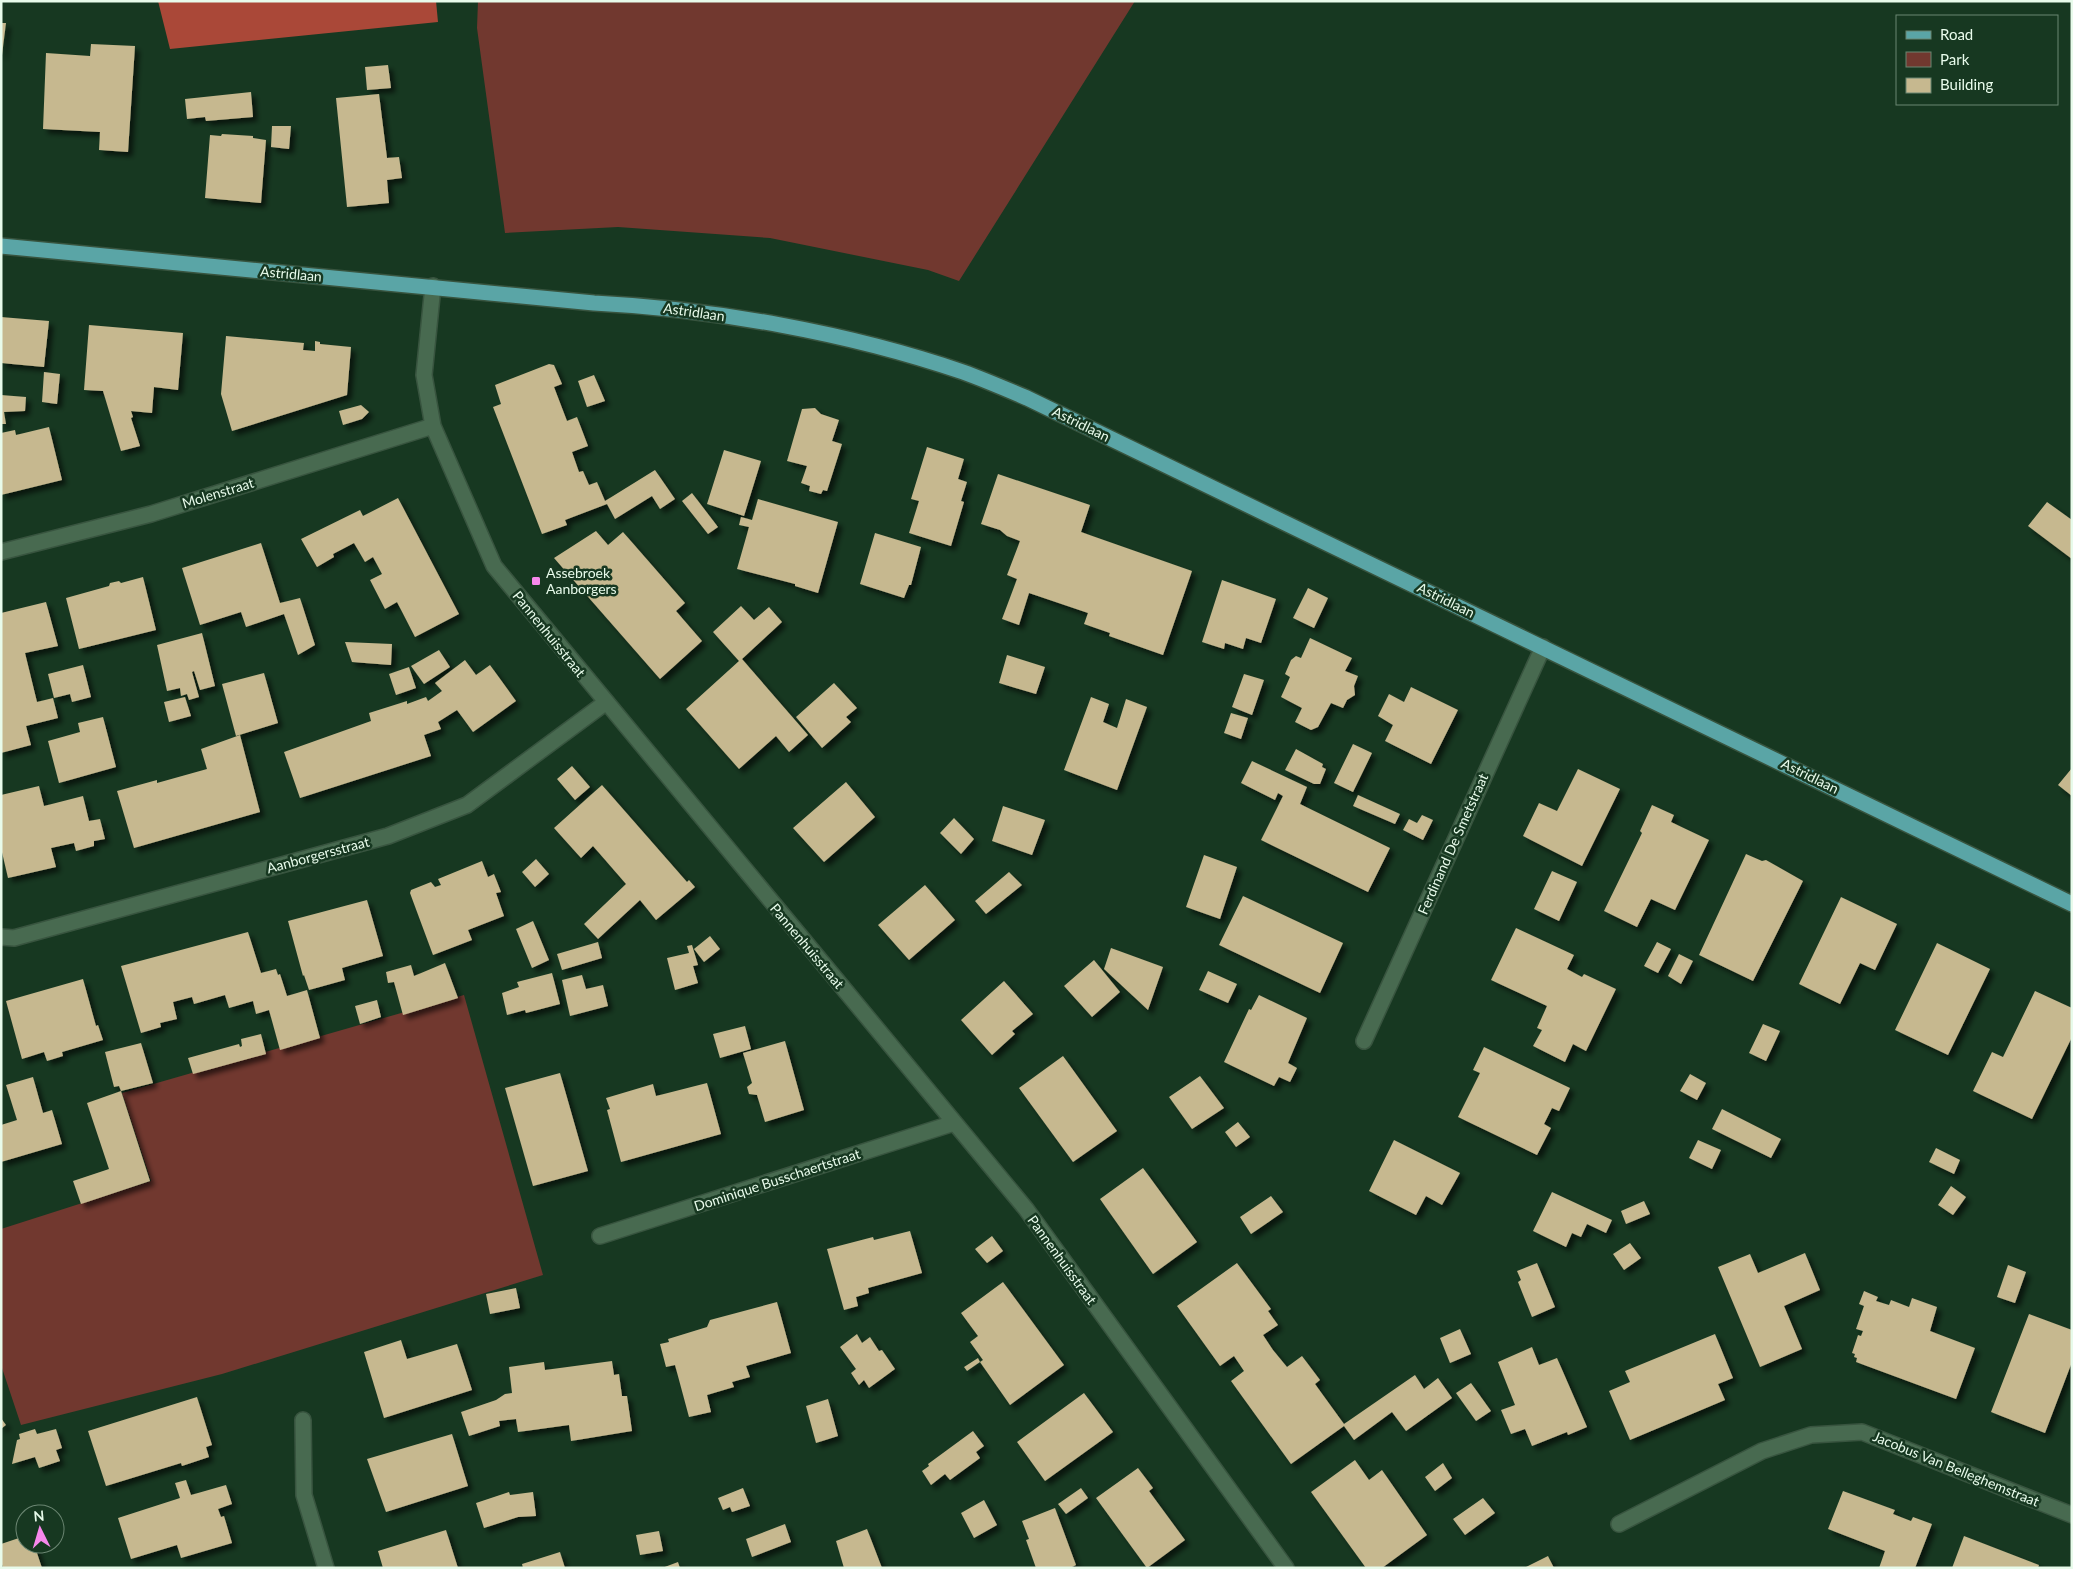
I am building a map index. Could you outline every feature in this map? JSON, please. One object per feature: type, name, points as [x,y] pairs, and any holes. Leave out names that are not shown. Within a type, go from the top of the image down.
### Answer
[{"type":"main road","name":"Astridlaan","points":[[1,246],[89,256],[433,286],[594,303],[647,305],[813,331],[963,372],[1027,398],[2072,904]]},
{"type":"street","name":"Pannenhuisstraat","points":[[433,286],[424,375],[433,426],[494,566],[605,703],[1026,1209],[1286,1568]]},
{"type":"street","name":"Molenstraat","points":[[1,552],[151,514],[433,426]]},
{"type":"street","name":"Ferdinand De Smetstraat","points":[[1364,1041],[1543,647]]},
{"type":"street","name":"Aanborgersstraat","points":[[1,938],[14,938],[378,838],[432,819],[467,805],[605,703]]},
{"type":"street","name":"Dominique Busschaertstraat","points":[[600,1236],[954,1123]]},
{"type":"street","points":[[303,1420],[304,1495],[326,1568]]},
{"type":"street","name":"Jacobus Van Belleghemstraat","points":[[1619,1524],[1762,1451],[1811,1435],[1862,1432],[2072,1515]]},
{"type":"green space","points":[[478,1],[1135,1],[959,281],[928,270],[770,238],[618,227],[505,233],[477,28]]},
{"type":"green space","points":[[464,995],[543,1275],[222,1374],[21,1425],[1,1365],[1,1229],[151,1181],[122,1093]]},
{"type":"shaded area","points":[[158,1],[436,1],[438,22],[170,49]]},
{"type":"building","points":[[1,23],[6,23],[2,55],[1,55]]},
{"type":"building","points":[[91,44],[135,46],[128,152],[99,150],[100,132],[43,129],[46,53],[90,56]]},
{"type":"building","points":[[388,65],[391,88],[367,90],[365,67]]},
{"type":"building","points":[[251,92],[253,117],[206,121],[205,117],[187,119],[185,99]]},
{"type":"building","points":[[379,94],[387,158],[399,157],[402,178],[387,180],[389,203],[347,207],[336,98]]},
{"type":"building","points":[[272,126],[291,126],[289,149],[271,147]]},
{"type":"building","points":[[222,134],[253,136],[253,138],[266,140],[261,203],[205,198],[210,135],[221,136]]},
{"type":"building","points":[[1,317],[49,321],[44,367],[1,363]]},
{"type":"building","points":[[89,325],[183,333],[178,390],[154,387],[152,413],[131,411],[133,417],[131,418],[140,446],[121,451],[103,391],[84,390]]},
{"type":"building","points":[[226,336],[304,343],[303,350],[315,351],[315,341],[320,342],[320,344],[351,347],[347,395],[232,431],[221,394]]},
{"type":"building","points":[[549,364],[554,365],[562,384],[554,387],[567,421],[577,417],[588,446],[572,452],[579,472],[583,471],[589,485],[597,482],[605,501],[655,470],[675,499],[660,509],[652,496],[615,519],[607,504],[565,520],[567,525],[542,534],[493,407],[501,404],[495,385]]},
{"type":"building","points":[[44,372],[60,374],[57,404],[42,402]]},
{"type":"building","points":[[594,375],[605,401],[587,407],[578,381]]},
{"type":"building","points":[[1,395],[26,397],[25,411],[4,412],[6,424],[1,424]]},
{"type":"building","points":[[361,405],[369,412],[362,419],[343,425],[339,411]]},
{"type":"building","points":[[815,408],[821,414],[839,420],[832,441],[842,444],[827,491],[823,490],[821,494],[809,491],[810,486],[801,483],[807,466],[787,461],[802,409]]},
{"type":"building","points":[[49,427],[62,480],[1,495],[1,433],[15,430],[16,435]]},
{"type":"building","points":[[927,447],[964,459],[958,479],[967,482],[961,501],[964,502],[951,546],[909,533],[919,501],[911,499]]},
{"type":"building","points":[[724,450],[761,461],[744,516],[707,504]]},
{"type":"building","points":[[998,474],[1090,505],[1081,532],[1192,571],[1163,655],[1109,636],[1110,633],[1084,624],[1088,613],[1029,593],[1019,625],[1002,619],[1017,579],[1007,575],[1020,541],[1007,536],[1000,530],[981,524]]},
{"type":"building","points":[[692,493],[718,527],[708,534],[682,501]]},
{"type":"building","points":[[398,498],[459,614],[415,637],[397,602],[385,609],[370,580],[382,574],[373,557],[365,562],[354,543],[333,554],[334,557],[317,567],[301,539],[360,510],[363,516]]},
{"type":"building","points":[[758,499],[838,522],[818,593],[795,586],[795,584],[737,569],[749,527],[739,525],[741,517],[752,520]]},
{"type":"building","points":[[2047,502],[2072,520],[2072,559],[2028,526]]},
{"type":"building","points":[[596,531],[608,545],[623,532],[685,603],[676,611],[702,641],[660,679],[554,558]]},
{"type":"building","points":[[875,533],[921,547],[911,585],[909,585],[904,598],[860,584]]},
{"type":"building","points":[[261,543],[280,603],[300,598],[315,645],[298,655],[284,614],[246,627],[241,612],[200,625],[182,568]]},
{"type":"building","points":[[143,577],[156,630],[79,649],[66,598],[109,586],[110,583],[119,581],[121,583]]},
{"type":"building","points":[[1222,580],[1276,599],[1261,643],[1246,638],[1243,649],[1225,643],[1224,649],[1202,642]]},
{"type":"building","points":[[1308,588],[1328,598],[1314,628],[1293,618]]},
{"type":"building","points":[[46,602],[58,646],[25,653],[37,702],[53,698],[58,718],[26,726],[31,745],[1,753],[1,613]]},
{"type":"building","points":[[741,606],[754,620],[769,607],[782,622],[742,659],[808,735],[789,752],[776,736],[739,769],[686,709],[739,661],[713,632]]},
{"type":"building","points":[[202,633],[215,686],[200,690],[194,671],[192,672],[199,697],[189,700],[187,694],[181,696],[180,688],[167,691],[157,645]]},
{"type":"building","points":[[1310,638],[1352,658],[1345,671],[1358,676],[1354,686],[1355,695],[1347,700],[1343,708],[1331,703],[1318,727],[1311,730],[1295,722],[1302,708],[1281,697],[1290,677],[1285,674],[1291,660],[1296,656],[1301,658]]},
{"type":"building","points":[[345,642],[392,644],[391,665],[352,662]]},
{"type":"building","points":[[439,650],[450,667],[424,684],[411,666]]},
{"type":"building","points":[[1007,655],[1045,667],[1036,694],[999,683]]},
{"type":"building","points":[[465,660],[476,675],[490,665],[516,701],[473,732],[457,710],[438,722],[441,729],[424,735],[431,756],[300,798],[284,752],[371,721],[369,713],[407,701],[407,704],[426,697],[428,701],[442,691],[435,683]]},
{"type":"building","points":[[83,665],[91,697],[72,702],[70,694],[54,698],[48,674]]},
{"type":"building","points":[[409,667],[416,688],[396,695],[389,674]]},
{"type":"building","points":[[264,673],[278,723],[236,736],[222,684]]},
{"type":"building","points":[[1244,674],[1264,680],[1252,715],[1232,707]]},
{"type":"building","points":[[834,683],[857,708],[846,717],[851,722],[822,748],[796,717]]},
{"type":"building","points":[[1411,687],[1458,710],[1431,764],[1385,741],[1393,725],[1378,716],[1389,694],[1404,702]]},
{"type":"building","points":[[185,697],[191,716],[169,722],[164,702]]},
{"type":"building","points":[[1091,697],[1109,704],[1103,722],[1117,728],[1126,699],[1147,707],[1117,790],[1064,770]]},
{"type":"building","points":[[1231,713],[1248,718],[1241,739],[1224,733]]},
{"type":"building","points":[[103,717],[116,767],[59,783],[48,741],[80,732],[78,723]]},
{"type":"building","points":[[240,735],[260,812],[134,848],[117,791],[157,780],[157,783],[207,769],[201,749]]},
{"type":"building","points":[[1353,744],[1372,753],[1353,792],[1334,783]]},
{"type":"building","points":[[1296,749],[1323,764],[1322,767],[1326,769],[1320,784],[1314,784],[1285,770]]},
{"type":"building","points":[[1252,761],[1307,787],[1300,804],[1390,848],[1368,892],[1261,840],[1283,796],[1278,793],[1275,800],[1241,783]]},
{"type":"building","points":[[572,766],[590,787],[575,800],[557,779]]},
{"type":"building","points":[[2072,768],[2072,796],[2058,785]]},
{"type":"building","points":[[1578,769],[1620,789],[1582,866],[1523,836],[1539,803],[1557,811]]},
{"type":"building","points":[[846,782],[875,817],[824,862],[793,828]]},
{"type":"building","points":[[602,785],[687,882],[689,880],[695,887],[656,920],[640,900],[598,939],[584,924],[626,884],[593,846],[581,858],[554,828]]},
{"type":"building","points":[[39,786],[44,806],[83,796],[89,821],[100,819],[105,839],[94,841],[94,846],[76,851],[74,843],[51,848],[56,867],[8,878],[1,848],[1,795]]},
{"type":"building","points":[[1358,795],[1400,814],[1395,824],[1353,806]]},
{"type":"building","points":[[1652,805],[1674,815],[1671,822],[1709,840],[1675,910],[1651,899],[1637,927],[1604,911],[1642,833],[1640,831]]},
{"type":"building","points":[[1003,806],[1045,820],[1032,855],[992,841]]},
{"type":"building","points":[[1422,815],[1433,820],[1423,840],[1403,830],[1409,819],[1417,823]]},
{"type":"building","points":[[954,818],[974,839],[961,854],[940,833]]},
{"type":"building","points":[[1746,854],[1762,861],[1766,860],[1803,881],[1753,981],[1699,955]]},
{"type":"building","points":[[1204,855],[1237,867],[1220,919],[1186,907]]},
{"type":"building","points":[[536,859],[549,874],[535,887],[522,872]]},
{"type":"building","points":[[482,861],[488,877],[494,874],[501,892],[496,893],[504,916],[468,930],[472,940],[433,955],[410,893],[411,890],[431,882],[435,887],[441,885],[438,879]]},
{"type":"building","points":[[1552,871],[1577,882],[1559,921],[1534,909]]},
{"type":"building","points":[[1009,872],[1022,885],[986,914],[975,901]]},
{"type":"building","points":[[925,885],[955,920],[909,960],[878,925]]},
{"type":"building","points":[[1243,896],[1343,943],[1320,993],[1219,945]]},
{"type":"building","points":[[1841,897],[1897,924],[1875,970],[1860,963],[1840,1004],[1799,984]]},
{"type":"building","points":[[367,900],[383,956],[342,968],[345,980],[309,990],[303,976],[288,921]]},
{"type":"building","points":[[533,921],[549,960],[532,968],[516,929]]},
{"type":"building","points":[[1516,928],[1574,955],[1567,969],[1582,977],[1584,974],[1616,989],[1586,1051],[1573,1044],[1565,1062],[1533,1046],[1542,1030],[1537,1028],[1547,1006],[1491,980]]},
{"type":"building","points":[[248,932],[261,973],[276,969],[278,975],[280,974],[287,996],[307,990],[320,1038],[280,1050],[269,1010],[256,1014],[253,1001],[229,1008],[225,995],[194,1004],[192,997],[173,1002],[177,1019],[160,1023],[161,1027],[141,1033],[121,966]]},
{"type":"building","points":[[710,936],[720,949],[704,962],[694,949]]},
{"type":"building","points":[[598,942],[602,958],[562,970],[557,954]]},
{"type":"building","points":[[1657,942],[1671,949],[1658,973],[1644,966]]},
{"type":"building","points":[[1937,943],[1990,969],[1948,1055],[1895,1030]]},
{"type":"building","points":[[692,945],[698,965],[693,966],[698,983],[675,990],[667,958],[689,953],[687,946]]},
{"type":"building","points":[[1111,948],[1163,967],[1148,1010],[1104,969]]},
{"type":"building","points":[[1679,954],[1693,961],[1681,984],[1668,976]]},
{"type":"building","points":[[1094,960],[1120,992],[1092,1017],[1064,986]]},
{"type":"building","points":[[445,963],[458,998],[403,1015],[394,982],[388,983],[386,972],[411,965],[414,976]]},
{"type":"building","points":[[1208,971],[1237,984],[1228,1003],[1199,990]]},
{"type":"building","points":[[552,973],[560,1004],[526,1013],[525,1010],[507,1015],[502,993],[519,987],[517,982]]},
{"type":"building","points":[[582,975],[586,989],[603,985],[608,1006],[570,1016],[562,980]]},
{"type":"building","points":[[83,979],[96,1026],[98,1025],[103,1040],[62,1052],[63,1056],[47,1061],[44,1052],[22,1059],[6,1001]]},
{"type":"building","points":[[1004,981],[1033,1014],[1012,1031],[1015,1034],[992,1055],[961,1020]]},
{"type":"building","points":[[2035,991],[2072,1008],[2072,1037],[2032,1119],[1973,1091],[1992,1052],[2003,1057]]},
{"type":"building","points":[[1259,995],[1307,1018],[1288,1063],[1297,1068],[1290,1082],[1279,1077],[1274,1086],[1224,1062],[1249,1009],[1251,1010]]},
{"type":"building","points":[[377,1000],[381,1017],[360,1024],[355,1006]]},
{"type":"building","points":[[1763,1024],[1780,1031],[1766,1061],[1749,1053]]},
{"type":"building","points":[[745,1026],[751,1049],[720,1058],[713,1034]]},
{"type":"building","points":[[261,1034],[266,1054],[193,1074],[188,1058],[239,1044],[240,1047],[242,1046],[241,1039]]},
{"type":"building","points":[[785,1041],[804,1110],[765,1122],[757,1095],[749,1094],[747,1087],[752,1083],[743,1053]]},
{"type":"building","points":[[141,1043],[153,1083],[121,1091],[119,1086],[114,1087],[105,1052]]},
{"type":"building","points":[[1484,1047],[1570,1088],[1559,1111],[1552,1108],[1544,1124],[1551,1128],[1537,1155],[1458,1117],[1480,1073],[1473,1070]]},
{"type":"building","points":[[1063,1056],[1117,1131],[1073,1162],[1019,1088]]},
{"type":"building","points":[[560,1073],[588,1171],[533,1186],[505,1088]]},
{"type":"building","points":[[1690,1074],[1706,1083],[1697,1100],[1680,1091]]},
{"type":"building","points":[[1200,1076],[1224,1108],[1192,1129],[1169,1097]]},
{"type":"building","points":[[33,1077],[43,1113],[52,1110],[62,1144],[1,1162],[1,1125],[17,1120],[6,1085]]},
{"type":"building","points":[[707,1083],[721,1134],[621,1162],[607,1110],[610,1109],[606,1098],[653,1084],[656,1096]]},
{"type":"building","points":[[121,1091],[150,1181],[81,1204],[73,1181],[109,1169],[87,1103]]},
{"type":"building","points":[[1722,1109],[1781,1139],[1771,1158],[1712,1129]]},
{"type":"building","points":[[1238,1122],[1250,1137],[1236,1147],[1225,1132]]},
{"type":"building","points":[[1394,1140],[1460,1173],[1442,1205],[1426,1196],[1416,1215],[1369,1191]]},
{"type":"building","points":[[1698,1140],[1721,1150],[1712,1169],[1689,1158]]},
{"type":"building","points":[[1936,1148],[1960,1160],[1954,1174],[1929,1162]]},
{"type":"building","points":[[1143,1168],[1197,1242],[1153,1274],[1100,1199]]},
{"type":"building","points":[[1951,1186],[1966,1197],[1953,1215],[1938,1205]]},
{"type":"building","points":[[1552,1192],[1612,1220],[1606,1233],[1587,1224],[1581,1237],[1572,1233],[1566,1247],[1533,1231]]},
{"type":"building","points":[[1271,1196],[1283,1212],[1251,1234],[1240,1217]]},
{"type":"building","points":[[1644,1201],[1650,1214],[1626,1224],[1621,1211]]},
{"type":"building","points":[[910,1231],[922,1273],[868,1288],[869,1293],[856,1297],[858,1306],[844,1310],[827,1249],[873,1237],[874,1240]]},
{"type":"building","points":[[992,1236],[1003,1251],[987,1263],[975,1249]]},
{"type":"building","points":[[1630,1243],[1641,1258],[1624,1270],[1613,1254]]},
{"type":"building","points":[[1805,1253],[1820,1290],[1784,1306],[1802,1349],[1760,1367],[1718,1267],[1750,1254],[1758,1273]]},
{"type":"building","points":[[1237,1263],[1271,1309],[1268,1311],[1278,1325],[1263,1335],[1287,1367],[1302,1356],[1320,1380],[1315,1384],[1344,1424],[1415,1375],[1424,1389],[1438,1378],[1452,1398],[1406,1431],[1392,1412],[1354,1440],[1344,1426],[1291,1464],[1231,1381],[1244,1371],[1234,1356],[1220,1366],[1177,1306]]},
{"type":"building","points":[[1537,1263],[1555,1307],[1532,1317],[1518,1282],[1521,1280],[1517,1271]]},
{"type":"building","points":[[2008,1265],[2026,1272],[2015,1303],[1997,1297]]},
{"type":"building","points":[[1003,1282],[1064,1365],[1010,1405],[980,1362],[983,1360],[970,1342],[978,1336],[961,1313]]},
{"type":"building","points":[[516,1288],[520,1308],[490,1314],[486,1294]]},
{"type":"building","points":[[1864,1291],[1878,1297],[1876,1301],[1889,1305],[1891,1300],[1909,1307],[1912,1298],[1937,1307],[1930,1331],[1975,1348],[1956,1399],[1856,1362],[1857,1358],[1852,1353],[1858,1335],[1861,1336],[1863,1331],[1856,1329],[1864,1306],[1859,1304]]},
{"type":"building","points":[[777,1302],[791,1353],[746,1366],[750,1377],[732,1382],[734,1387],[707,1395],[711,1412],[689,1417],[675,1365],[666,1367],[660,1344],[669,1342],[668,1339],[707,1327],[710,1320]]},
{"type":"building","points":[[2029,1314],[2072,1330],[2072,1362],[2045,1433],[1991,1412]]},
{"type":"building","points":[[1460,1329],[1471,1354],[1450,1363],[1440,1338]]},
{"type":"building","points":[[857,1334],[862,1343],[870,1337],[879,1351],[882,1350],[895,1369],[869,1388],[864,1380],[859,1385],[851,1373],[856,1369],[840,1347]]},
{"type":"building","points":[[1715,1334],[1733,1378],[1718,1384],[1725,1400],[1630,1440],[1609,1391],[1630,1382],[1625,1371]]},
{"type":"building","points":[[401,1340],[407,1359],[457,1344],[472,1390],[384,1418],[364,1352]]},
{"type":"building","points":[[1532,1347],[1539,1365],[1557,1358],[1587,1427],[1568,1435],[1567,1432],[1532,1446],[1525,1429],[1511,1434],[1501,1410],[1515,1405],[1498,1362]]},
{"type":"building","points":[[978,1358],[980,1362],[967,1371],[964,1367]]},
{"type":"building","points":[[612,1361],[614,1375],[619,1374],[622,1396],[627,1396],[632,1431],[571,1441],[569,1425],[518,1432],[516,1419],[499,1421],[500,1426],[469,1436],[461,1412],[496,1400],[505,1394],[512,1393],[509,1367],[544,1362],[545,1370]]},
{"type":"building","points":[[1471,1383],[1491,1411],[1476,1421],[1456,1393]]},
{"type":"building","points":[[1084,1393],[1113,1432],[1045,1481],[1017,1442]]},
{"type":"building","points":[[197,1397],[212,1445],[206,1447],[209,1457],[182,1466],[181,1463],[106,1486],[88,1431]]},
{"type":"building","points":[[828,1399],[838,1436],[816,1443],[806,1406]]},
{"type":"building","points":[[1,1418],[6,1425],[1,1429]]},
{"type":"building","points":[[35,1429],[37,1434],[56,1429],[62,1448],[56,1450],[60,1461],[39,1468],[35,1457],[12,1464],[17,1440],[20,1439],[19,1434]]},
{"type":"building","points":[[973,1431],[984,1446],[976,1452],[980,1458],[950,1480],[945,1474],[931,1485],[922,1471],[929,1466],[928,1464]]},
{"type":"building","points":[[452,1434],[468,1486],[386,1512],[367,1459]]},
{"type":"building","points":[[1355,1460],[1369,1480],[1382,1470],[1427,1535],[1382,1568],[1366,1568],[1311,1492]]},
{"type":"building","points":[[1443,1463],[1452,1478],[1435,1491],[1425,1477]]},
{"type":"building","points":[[1138,1468],[1153,1488],[1149,1491],[1185,1540],[1147,1568],[1096,1498]]},
{"type":"building","points":[[186,1480],[191,1495],[226,1485],[232,1504],[218,1509],[221,1517],[224,1516],[232,1543],[181,1558],[177,1545],[131,1559],[118,1518],[180,1498],[175,1483]]},
{"type":"building","points":[[743,1488],[750,1506],[732,1512],[730,1507],[723,1510],[718,1498]]},
{"type":"building","points":[[1081,1488],[1088,1498],[1066,1514],[1058,1504]]},
{"type":"building","points":[[1843,1491],[1895,1510],[1893,1514],[1911,1521],[1913,1517],[1932,1524],[1915,1568],[1879,1568],[1885,1551],[1828,1529]]},
{"type":"building","points":[[509,1492],[510,1495],[533,1492],[536,1516],[518,1517],[484,1528],[476,1503]]},
{"type":"building","points":[[1483,1498],[1495,1513],[1465,1535],[1453,1519]]},
{"type":"building","points":[[984,1500],[997,1525],[974,1538],[961,1513]]},
{"type":"building","points":[[1055,1508],[1076,1565],[1070,1568],[1036,1568],[1026,1540],[1029,1539],[1022,1521]]},
{"type":"building","points":[[785,1524],[791,1542],[752,1557],[746,1539]]},
{"type":"building","points":[[867,1529],[882,1568],[844,1568],[836,1541]]},
{"type":"building","points":[[446,1530],[458,1568],[383,1568],[378,1551]]},
{"type":"building","points":[[659,1531],[663,1551],[640,1555],[636,1535]]},
{"type":"building","points":[[1964,1536],[2039,1565],[2038,1568],[1952,1568]]},
{"type":"building","points":[[15,1539],[15,1554],[37,1554],[42,1568],[3,1568],[1,1544]]},
{"type":"building","points":[[560,1552],[565,1568],[523,1568],[522,1564]]},
{"type":"building","points":[[1548,1556],[1554,1568],[1524,1568]]},
{"type":"building","points":[[678,1562],[680,1568],[662,1568]]},
{"type":"place","name":"Assebroek Aanborgers","points":[[536,581]]}]
